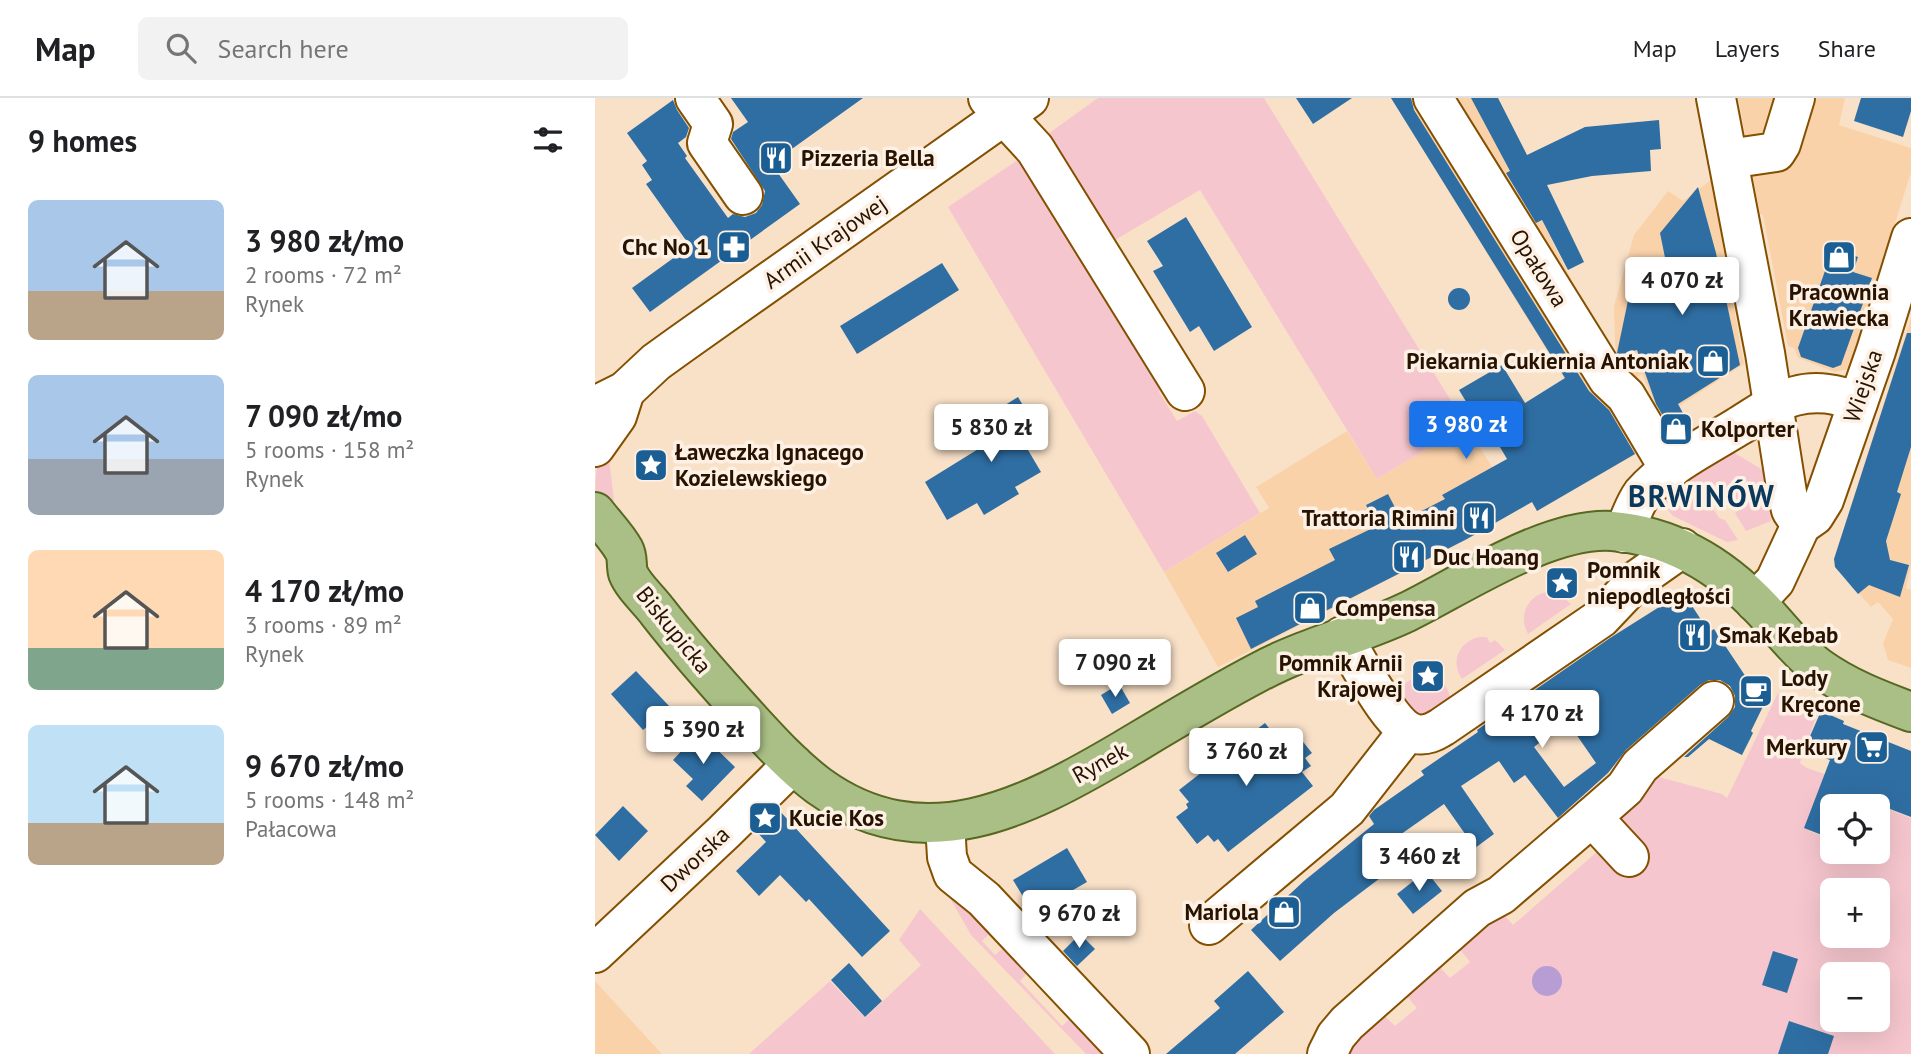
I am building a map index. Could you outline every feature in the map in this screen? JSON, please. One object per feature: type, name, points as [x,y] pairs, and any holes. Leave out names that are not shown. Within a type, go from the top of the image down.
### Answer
[{"type":"main road","name":"Biskupicka","points":[[595,512],[626,552],[629,574],[711,676],[793,764],[848,804],[881,816]]},
{"type":"main road","name":"Rynek","points":[[881,816],[903,822],[945,824],[987,816],[1037,798],[1260,671],[1305,649],[1401,614],[1552,540],[1583,532],[1653,537],[1682,548],[1723,573],[1755,602]]},
{"type":"main road","name":"Biskupicka","points":[[595,551],[607,566],[629,574]]},
{"type":"main road","points":[[1755,602],[1816,665],[1844,684],[1911,712]]},
{"type":"street","points":[[695,98],[713,124],[707,143],[743,195]]},
{"type":"street","name":"Opałowa","points":[[1433,98],[1608,379],[1626,396],[1670,470]]},
{"type":"street","points":[[1716,98],[1787,493],[1791,510],[1801,525]]},
{"type":"street","points":[[1728,159],[1776,152],[1795,98]]},
{"type":"street","points":[[1007,104],[1185,391]]},
{"type":"street","name":"Armii Krajowej","points":[[595,447],[617,416],[605,391],[665,356],[1007,104]]},
{"type":"street","name":"Wiejska","points":[[1755,602],[1775,581],[1801,525],[1814,516],[1824,500],[1911,238]]},
{"type":"street","points":[[1624,533],[1642,494],[1670,470],[1773,405],[1796,395],[1811,393],[1836,394],[1858,402]]},
{"type":"street","points":[[1342,636],[1398,723],[1415,734],[1426,734],[1442,727],[1601,618],[1638,579],[1682,548]]},
{"type":"street","points":[[1327,1054],[1336,1036],[1347,1023],[1477,908],[1501,895],[1592,817],[1625,788],[1640,766],[1714,701]]},
{"type":"street","points":[[1209,925],[1347,809],[1408,731]]},
{"type":"street","name":"Dworska","points":[[595,953],[793,764]]},
{"type":"street","points":[[1592,817],[1629,858]]},
{"type":"street","points":[[945,824],[947,861],[955,876],[984,899],[1130,1054]]},
{"type":"shaded area","points":[[1098,98],[1264,98],[1466,425],[1377,479],[1200,190],[1110,243],[1045,136]]},
{"type":"shaded area","points":[[1391,98],[1497,98],[1532,164],[1522,191],[1543,223],[1620,376],[1615,343],[1614,306],[1634,235],[1668,191],[1683,201],[1711,180],[1744,364],[1661,418],[1642,374],[1636,378],[1621,379],[1643,450],[1537,511],[1524,487],[1582,407]]},
{"type":"shaded area","points":[[1738,98],[1845,98],[1839,125],[1911,148],[1911,172],[1850,369],[1835,372],[1798,358],[1794,348],[1788,346]]},
{"type":"shaded area","points":[[1028,153],[1164,375],[1159,392],[1177,421],[1195,411],[1202,416],[1260,513],[1164,572],[948,207]]},
{"type":"shaded area","points":[[1911,318],[1911,565],[1906,588],[1911,590],[1911,668],[1888,660],[1883,643],[1893,619],[1878,602],[1871,607],[1836,568],[1834,559]]},
{"type":"shaded area","points":[[1466,425],[1518,509],[1467,539],[1218,667],[1164,572],[1269,508],[1256,487],[1347,431],[1377,479]]},
{"type":"shaded area","points":[[1731,451],[1763,470],[1771,521],[1746,531],[1735,513],[1739,510],[1727,491],[1709,502],[1738,540],[1727,542],[1673,516],[1666,501],[1674,487]]},
{"type":"shaded area","points":[[609,458],[615,509],[595,494],[597,460]]},
{"type":"shaded area","points":[[1553,592],[1557,598],[1561,595],[1571,604],[1528,634],[1524,620],[1526,608],[1534,598]]},
{"type":"shaded area","points":[[1479,637],[1487,637],[1490,643],[1495,640],[1505,650],[1462,679],[1457,666],[1459,653],[1466,643]]},
{"type":"shaded area","points":[[1417,675],[1425,686],[1437,678],[1450,696],[1450,704],[1426,726],[1398,697],[1402,686]]},
{"type":"shaded area","points":[[1778,693],[1817,714],[1800,763],[1830,776],[1823,794],[1820,794],[1820,802],[1809,831],[1820,835],[1820,864],[1890,864],[1890,810],[1911,818],[1911,1054],[1336,1054],[1378,1009],[1395,1026],[1417,1008],[1404,993],[1437,964],[1450,978],[1470,962],[1458,947],[1500,910],[1513,925],[1598,851],[1644,773],[1722,794],[1727,798]]},
{"type":"shaded area","points":[[942,884],[993,930],[982,941],[995,955],[1006,945],[1030,970],[1020,981],[1062,1026],[1073,1016],[1116,1054],[1086,1054],[971,935]]},
{"type":"shaded area","points":[[920,909],[1055,1054],[749,1054],[830,981],[865,1018],[921,965],[899,940]]},
{"type":"shaded area","points":[[1547,966],[1553,967],[1561,975],[1561,987],[1553,995],[1547,996],[1541,995],[1533,987],[1532,981],[1533,975],[1541,967]]},
{"type":"shaded area","points":[[595,981],[662,1054],[595,1054]]},
{"type":"building","points":[[731,98],[863,98],[775,161],[782,171],[778,173],[800,204],[650,312],[632,288],[690,246],[646,184],[652,180],[642,165],[647,161],[627,133],[673,100],[689,128],[686,137],[678,143],[687,156],[685,158],[728,218],[733,214],[745,217],[756,213],[762,205],[765,191],[731,139],[733,132],[748,122]]},
{"type":"building","points":[[1296,98],[1352,98],[1313,124]]},
{"type":"building","points":[[1391,98],[1411,98],[1414,110],[1589,391],[1609,410],[1635,454],[1537,511],[1532,502],[1467,539],[1251,649],[1236,618],[1258,607],[1255,601],[1335,560],[1329,549],[1377,526],[1366,505],[1388,494],[1402,521],[1445,499],[1442,495],[1507,459],[1487,425],[1482,428],[1459,390],[1502,365],[1525,403],[1565,378]]},
{"type":"building","points":[[1471,98],[1498,98],[1527,155],[1585,127],[1659,120],[1661,149],[1650,150],[1651,171],[1592,176],[1547,185],[1584,262],[1568,270],[1542,220],[1536,223],[1506,173],[1510,171]]},
{"type":"building","points":[[1861,98],[1911,98],[1911,111],[1903,137],[1854,121]]},
{"type":"building","points":[[1698,187],[1716,253],[1740,365],[1678,404],[1689,424],[1673,433],[1656,404],[1637,350],[1619,355],[1617,353],[1630,291],[1670,282],[1660,233]]},
{"type":"building","points":[[1186,217],[1252,327],[1214,351],[1199,326],[1190,332],[1153,271],[1163,266],[1147,241]]},
{"type":"building","points":[[1833,248],[1858,257],[1853,272],[1872,278],[1841,365],[1833,368],[1801,357],[1798,348]]},
{"type":"building","points":[[942,263],[959,290],[857,354],[840,326]]},
{"type":"building","points":[[1459,288],[1467,291],[1470,299],[1467,307],[1459,310],[1451,307],[1448,299],[1451,291]]},
{"type":"building","points":[[1907,333],[1911,333],[1911,447],[1897,492],[1901,494],[1886,541],[1890,560],[1909,565],[1900,597],[1869,585],[1858,594],[1835,567],[1834,559]]},
{"type":"building","points":[[1018,397],[1044,441],[1028,450],[1041,472],[1015,487],[1019,494],[984,515],[977,503],[947,520],[925,482],[988,443],[976,423]]},
{"type":"building","points":[[1245,535],[1257,554],[1228,572],[1216,553]]},
{"type":"building","points":[[1683,592],[1709,632],[1714,629],[1746,677],[1772,688],[1742,755],[1709,739],[1688,757],[1684,757],[1728,717],[1735,707],[1735,696],[1730,686],[1720,680],[1709,680],[1626,750],[1608,773],[1558,818],[1525,775],[1514,783],[1499,761],[1461,786],[1494,834],[1475,848],[1444,804],[1377,851],[1392,869],[1334,913],[1280,961],[1251,930],[1304,881],[1374,824],[1369,816],[1374,810],[1424,775],[1421,771],[1610,638]],"holes":[[[1567,721],[1596,763],[1564,787],[1534,747]]]},
{"type":"building","points":[[636,671],[670,707],[643,730],[611,694]]},
{"type":"building","points":[[1119,684],[1130,703],[1112,714],[1101,695]]},
{"type":"building","points":[[1821,711],[1844,721],[1843,724],[1911,751],[1911,817],[1890,809],[1890,794],[1820,794],[1820,834],[1804,828],[1830,760],[1804,750]]},
{"type":"building","points":[[1265,723],[1276,737],[1284,730],[1290,738],[1296,733],[1312,753],[1305,758],[1311,766],[1302,772],[1313,786],[1228,852],[1218,839],[1214,842],[1208,835],[1197,844],[1176,817],[1188,808],[1186,804],[1189,802],[1179,790]]},
{"type":"building","points":[[699,732],[735,767],[702,801],[686,786],[693,779],[673,760]]},
{"type":"building","points":[[623,806],[648,831],[619,861],[595,835]]},
{"type":"building","points":[[778,809],[890,931],[862,957],[809,899],[806,902],[780,875],[759,896],[736,871],[766,842],[756,831]]},
{"type":"building","points":[[1067,848],[1087,882],[1033,913],[1013,880]]},
{"type":"building","points":[[1426,871],[1442,891],[1413,914],[1397,894]]},
{"type":"building","points":[[1080,934],[1095,949],[1077,966],[1063,951]]},
{"type":"building","points":[[1773,951],[1798,959],[1787,993],[1762,985]]},
{"type":"building","points":[[849,963],[882,1001],[865,1017],[831,980]]},
{"type":"building","points":[[1248,971],[1284,1012],[1235,1054],[1166,1054],[1220,1008],[1214,1001]]},
{"type":"building","points":[[1789,1021],[1834,1036],[1828,1054],[1778,1054]]},
{"type":"place","name":"Pizzeria Bella","points":[[776,158]]},
{"type":"place","name":"Chc No 1","points":[[734,247]]},
{"type":"place","name":"Pracownia Krawiecka","points":[[1839,257]]},
{"type":"place","name":"Piekarnia Cukiernia Antoniak","points":[[1713,361]]},
{"type":"place","name":"Kolporter","points":[[1676,429]]},
{"type":"place","name":"Ławeczka Ignacego Kozielewskiego","points":[[651,465]]},
{"type":"place","name":"Trattoria Rimini","points":[[1479,518]]},
{"type":"place","name":"Duc Hoang","points":[[1409,557]]},
{"type":"place","name":"Pomnik niepodległości","points":[[1562,583]]},
{"type":"place","name":"Compensa","points":[[1310,608]]},
{"type":"place","name":"Smak Kebab","points":[[1695,635]]},
{"type":"place","name":"Pomnik Arnii Krajowej","points":[[1428,676]]},
{"type":"place","name":"Lody Kręcone","points":[[1756,691]]},
{"type":"place","name":"Merkury","points":[[1872,747]]},
{"type":"place","name":"Kucie Kos","points":[[765,818]]},
{"type":"place","name":"Mariola","points":[[1284,912]]},
{"type":"district","name":"BRWINÓW","points":[[1702,497]]}]
